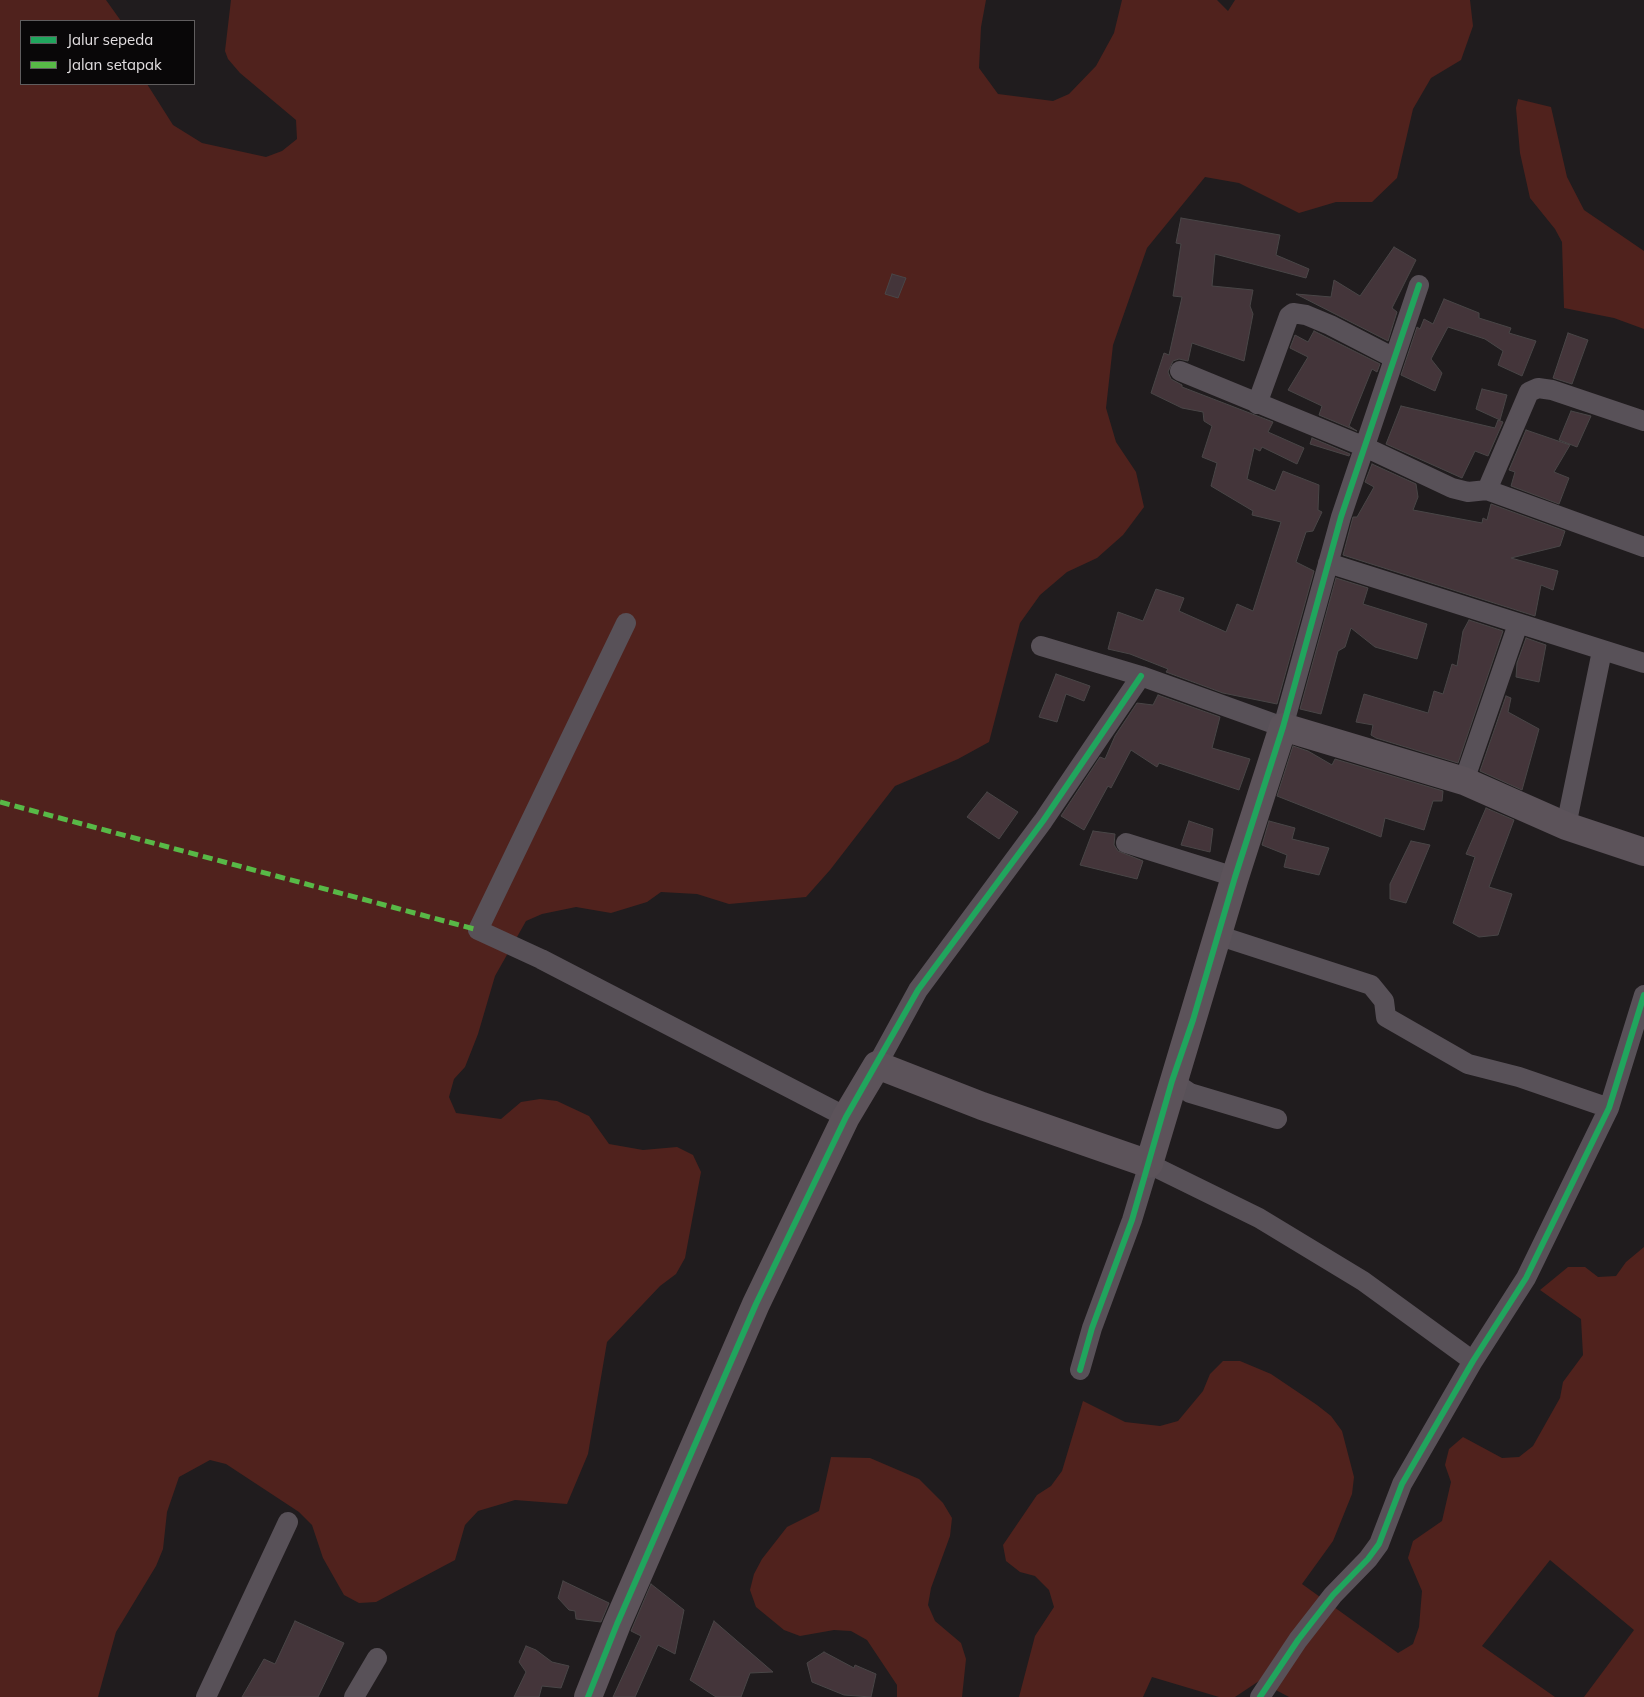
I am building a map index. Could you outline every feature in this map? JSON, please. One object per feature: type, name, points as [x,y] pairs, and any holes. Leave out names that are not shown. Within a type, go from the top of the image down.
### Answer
[{"type":"street","points":[[1080,1370],[1092,1328],[1132,1220],[1172,1081],[1193,1020],[1234,876],[1283,727],[1328,563],[1419,285]]},
{"type":"street","points":[[1258,404],[1289,316],[1293,314],[1306,315],[1330,325],[1394,358]]},
{"type":"street","points":[[1180,371],[1365,447],[1452,488],[1468,492],[1487,490],[1644,547]]},
{"type":"street","points":[[1487,490],[1529,392],[1538,388],[1644,421]]},
{"type":"street","points":[[1328,563],[1644,663]]},
{"type":"street","points":[[626,623],[478,930],[541,959],[846,1117]]},
{"type":"street","points":[[1464,781],[1518,624]]},
{"type":"street","points":[[1041,646],[1140,676],[1283,727],[1464,781],[1566,826],[1644,852]]},
{"type":"street","points":[[1566,826],[1602,651]]},
{"type":"street","points":[[588,1697],[628,1598],[756,1304],[846,1117],[918,990],[1043,821],[1140,676]]},
{"type":"street","points":[[1126,843],[1234,876]]},
{"type":"street","points":[[1217,935],[1371,986],[1384,1001],[1386,1018],[1468,1064],[1519,1076],[1609,1108]]},
{"type":"street","points":[[1260,1697],[1298,1640],[1333,1594],[1368,1559],[1379,1544],[1402,1484],[1473,1361],[1526,1278],[1609,1108],[1644,995]]},
{"type":"street","points":[[877,1065],[982,1106],[1149,1164],[1259,1218],[1363,1282],[1473,1361]]},
{"type":"street","points":[[1172,1081],[1190,1093],[1277,1120]]},
{"type":"street","points":[[208,1696],[288,1522]]},
{"type":"street","points":[[354,1697],[377,1658]]},
{"type":"shaded area","points":[[0,0],[106,0],[120,20],[20,20],[20,85],[148,85],[173,125],[202,143],[266,157],[282,151],[297,139],[296,120],[240,73],[228,59],[225,51],[231,0],[986,0],[981,27],[979,68],[998,94],[1053,101],[1069,94],[1096,66],[1114,33],[1122,0],[1217,0],[1228,11],[1235,0],[1470,0],[1473,26],[1461,60],[1431,78],[1413,109],[1397,178],[1372,202],[1336,202],[1299,213],[1239,183],[1205,177],[1147,248],[1113,345],[1106,408],[1116,442],[1136,472],[1144,507],[1123,535],[1097,558],[1067,572],[1040,595],[1020,623],[989,742],[958,759],[895,786],[830,870],[806,897],[729,904],[697,894],[661,892],[647,902],[611,913],[576,907],[542,914],[526,921],[495,976],[478,1034],[465,1067],[454,1079],[449,1097],[456,1113],[501,1119],[521,1102],[540,1099],[557,1101],[589,1116],[609,1144],[643,1150],[677,1147],[693,1155],[701,1172],[685,1258],[676,1274],[660,1286],[607,1342],[588,1454],[567,1504],[515,1500],[478,1511],[465,1525],[455,1560],[376,1602],[359,1603],[344,1595],[323,1558],[312,1525],[299,1512],[226,1464],[210,1460],[179,1477],[167,1512],[163,1549],[156,1566],[116,1632],[98,1697],[0,1697]]},
{"type":"shaded area","points":[[1518,99],[1551,107],[1567,177],[1584,210],[1644,251],[1644,329],[1614,318],[1564,308],[1562,242],[1555,229],[1530,198],[1520,153],[1516,108]]},
{"type":"shaded area","points":[[1644,1247],[1644,1697],[1584,1697],[1634,1630],[1550,1560],[1482,1646],[1555,1697],[1289,1697],[1259,1681],[1235,1697],[1219,1697],[1152,1677],[1143,1697],[1019,1697],[1035,1636],[1054,1607],[1049,1590],[1035,1576],[1020,1572],[1006,1561],[1003,1545],[1037,1495],[1051,1486],[1062,1471],[1083,1401],[1125,1422],[1160,1426],[1178,1421],[1203,1391],[1210,1374],[1223,1361],[1240,1361],[1271,1374],[1331,1416],[1342,1431],[1354,1477],[1352,1494],[1333,1541],[1302,1584],[1398,1653],[1413,1644],[1419,1627],[1422,1591],[1408,1558],[1413,1541],[1442,1521],[1451,1482],[1445,1465],[1449,1449],[1463,1437],[1502,1458],[1519,1457],[1533,1446],[1560,1398],[1563,1382],[1583,1355],[1581,1319],[1540,1290],[1568,1267],[1585,1267],[1598,1277],[1616,1276],[1626,1262]]},
{"type":"shaded area","points":[[831,1457],[870,1458],[919,1479],[943,1503],[952,1518],[950,1536],[931,1588],[928,1605],[935,1621],[961,1643],[966,1659],[962,1697],[897,1697],[897,1685],[867,1640],[851,1631],[834,1630],[800,1636],[784,1630],[756,1607],[750,1590],[754,1574],[762,1559],[787,1527],[819,1511]]},
{"type":"building","points":[[1181,218],[1280,235],[1276,255],[1309,269],[1306,278],[1215,254],[1212,286],[1253,290],[1250,306],[1253,314],[1244,361],[1192,343],[1188,361],[1179,359],[1173,361],[1168,372],[1171,379],[1182,385],[1182,387],[1273,422],[1268,432],[1304,448],[1297,464],[1262,447],[1260,451],[1254,448],[1247,479],[1275,491],[1283,471],[1319,485],[1318,510],[1322,512],[1313,531],[1306,532],[1296,562],[1314,571],[1277,704],[1223,693],[1166,672],[1168,669],[1130,654],[1108,649],[1118,612],[1143,621],[1156,589],[1184,598],[1179,611],[1226,632],[1237,604],[1253,611],[1281,522],[1252,515],[1253,511],[1211,486],[1217,463],[1202,457],[1212,426],[1204,421],[1203,412],[1182,408],[1151,393],[1164,353],[1169,355],[1182,297],[1173,296],[1181,244],[1176,243]]},
{"type":"building","points":[[1394,247],[1416,260],[1392,308],[1397,312],[1388,341],[1296,294],[1331,297],[1334,280],[1360,296]]},
{"type":"building","points":[[892,274],[906,278],[898,298],[885,294]]},
{"type":"building","points":[[1444,299],[1479,313],[1479,318],[1511,328],[1509,333],[1536,341],[1522,376],[1498,365],[1503,351],[1485,339],[1448,327],[1431,359],[1442,373],[1435,391],[1401,375],[1417,327],[1420,329],[1424,319],[1433,324]]},
{"type":"building","points":[[1314,331],[1380,364],[1377,372],[1372,369],[1349,426],[1357,431],[1319,415],[1322,406],[1288,390],[1308,357],[1290,348],[1295,335],[1308,342]]},
{"type":"building","points":[[1568,333],[1588,340],[1572,384],[1553,378]]},
{"type":"building","points":[[1482,389],[1507,395],[1500,420],[1476,409]]},
{"type":"building","points":[[1401,406],[1495,428],[1498,420],[1503,422],[1488,456],[1475,451],[1462,478],[1386,444]]},
{"type":"building","points":[[1571,411],[1591,416],[1577,447],[1559,440]]},
{"type":"building","points":[[1526,430],[1570,445],[1554,472],[1569,478],[1559,504],[1511,486],[1515,472],[1509,470]]},
{"type":"building","points":[[1312,438],[1350,454],[1349,456],[1310,444]]},
{"type":"building","points":[[1372,464],[1416,484],[1418,497],[1413,510],[1482,523],[1483,518],[1487,520],[1491,504],[1565,531],[1560,546],[1511,558],[1558,571],[1553,590],[1541,585],[1535,616],[1343,555],[1353,517],[1357,517],[1374,487],[1365,482]]},
{"type":"building","points":[[1336,578],[1368,588],[1363,604],[1427,624],[1417,659],[1375,647],[1351,628],[1345,647],[1338,651],[1321,714],[1300,709]]},
{"type":"building","points":[[1469,620],[1503,631],[1458,763],[1376,738],[1371,735],[1373,725],[1356,722],[1364,694],[1428,713],[1434,691],[1443,694],[1452,664],[1457,666],[1463,631]]},
{"type":"building","points":[[1526,638],[1546,645],[1539,682],[1516,677],[1517,663]]},
{"type":"building","points":[[1056,674],[1090,686],[1084,701],[1066,694],[1057,722],[1039,717]]},
{"type":"building","points":[[1158,695],[1220,717],[1212,748],[1250,759],[1239,790],[1159,763],[1157,767],[1131,750],[1111,788],[1108,786],[1084,830],[1061,816],[1100,757],[1105,759],[1115,736],[1137,703],[1153,705]]},
{"type":"building","points":[[1506,696],[1511,698],[1508,712],[1539,729],[1522,790],[1480,771]]},
{"type":"building","points":[[1293,746],[1308,751],[1332,765],[1335,759],[1443,791],[1442,801],[1433,801],[1424,830],[1385,818],[1381,837],[1277,796]]},
{"type":"building","points":[[987,792],[1018,812],[999,839],[967,817]]},
{"type":"building","points":[[1486,808],[1514,820],[1489,887],[1512,894],[1498,935],[1479,937],[1453,923],[1475,857],[1466,854]]},
{"type":"building","points":[[1189,821],[1213,829],[1210,852],[1181,845]]},
{"type":"building","points":[[1269,821],[1295,828],[1292,839],[1329,848],[1319,875],[1284,867],[1287,855],[1262,845]]},
{"type":"building","points":[[1093,831],[1115,834],[1114,845],[1118,851],[1143,861],[1137,879],[1080,865]]},
{"type":"building","points":[[1411,841],[1430,845],[1406,903],[1390,899],[1390,884]]},
{"type":"building","points":[[563,1581],[609,1603],[601,1622],[576,1619],[575,1611],[569,1610],[558,1598]]},
{"type":"building","points":[[651,1584],[684,1610],[675,1654],[658,1645],[635,1697],[613,1697],[641,1636],[631,1631]]},
{"type":"building","points":[[295,1621],[344,1643],[318,1697],[242,1697],[264,1659],[275,1664]]},
{"type":"building","points":[[714,1621],[773,1672],[750,1673],[741,1697],[716,1697],[690,1680]]},
{"type":"building","points":[[526,1646],[536,1650],[552,1662],[569,1666],[561,1688],[542,1686],[539,1697],[514,1697],[526,1672],[519,1662]]},
{"type":"building","points":[[824,1652],[854,1668],[855,1665],[876,1674],[871,1697],[844,1695],[812,1682],[807,1663]]},
{"type":"marked path","points":[[0,802],[478,930]]},
{"type":"cycle path","points":[[1080,1370],[1092,1328],[1132,1220],[1172,1081],[1193,1020],[1235,877],[1283,727],[1341,517],[1419,285]]},
{"type":"cycle path","points":[[588,1697],[617,1624],[756,1304],[846,1117],[918,990],[1043,821],[1141,676]]},
{"type":"cycle path","points":[[1260,1697],[1298,1640],[1333,1595],[1368,1559],[1379,1544],[1402,1484],[1473,1361],[1526,1278],[1609,1108],[1644,995]]}]
